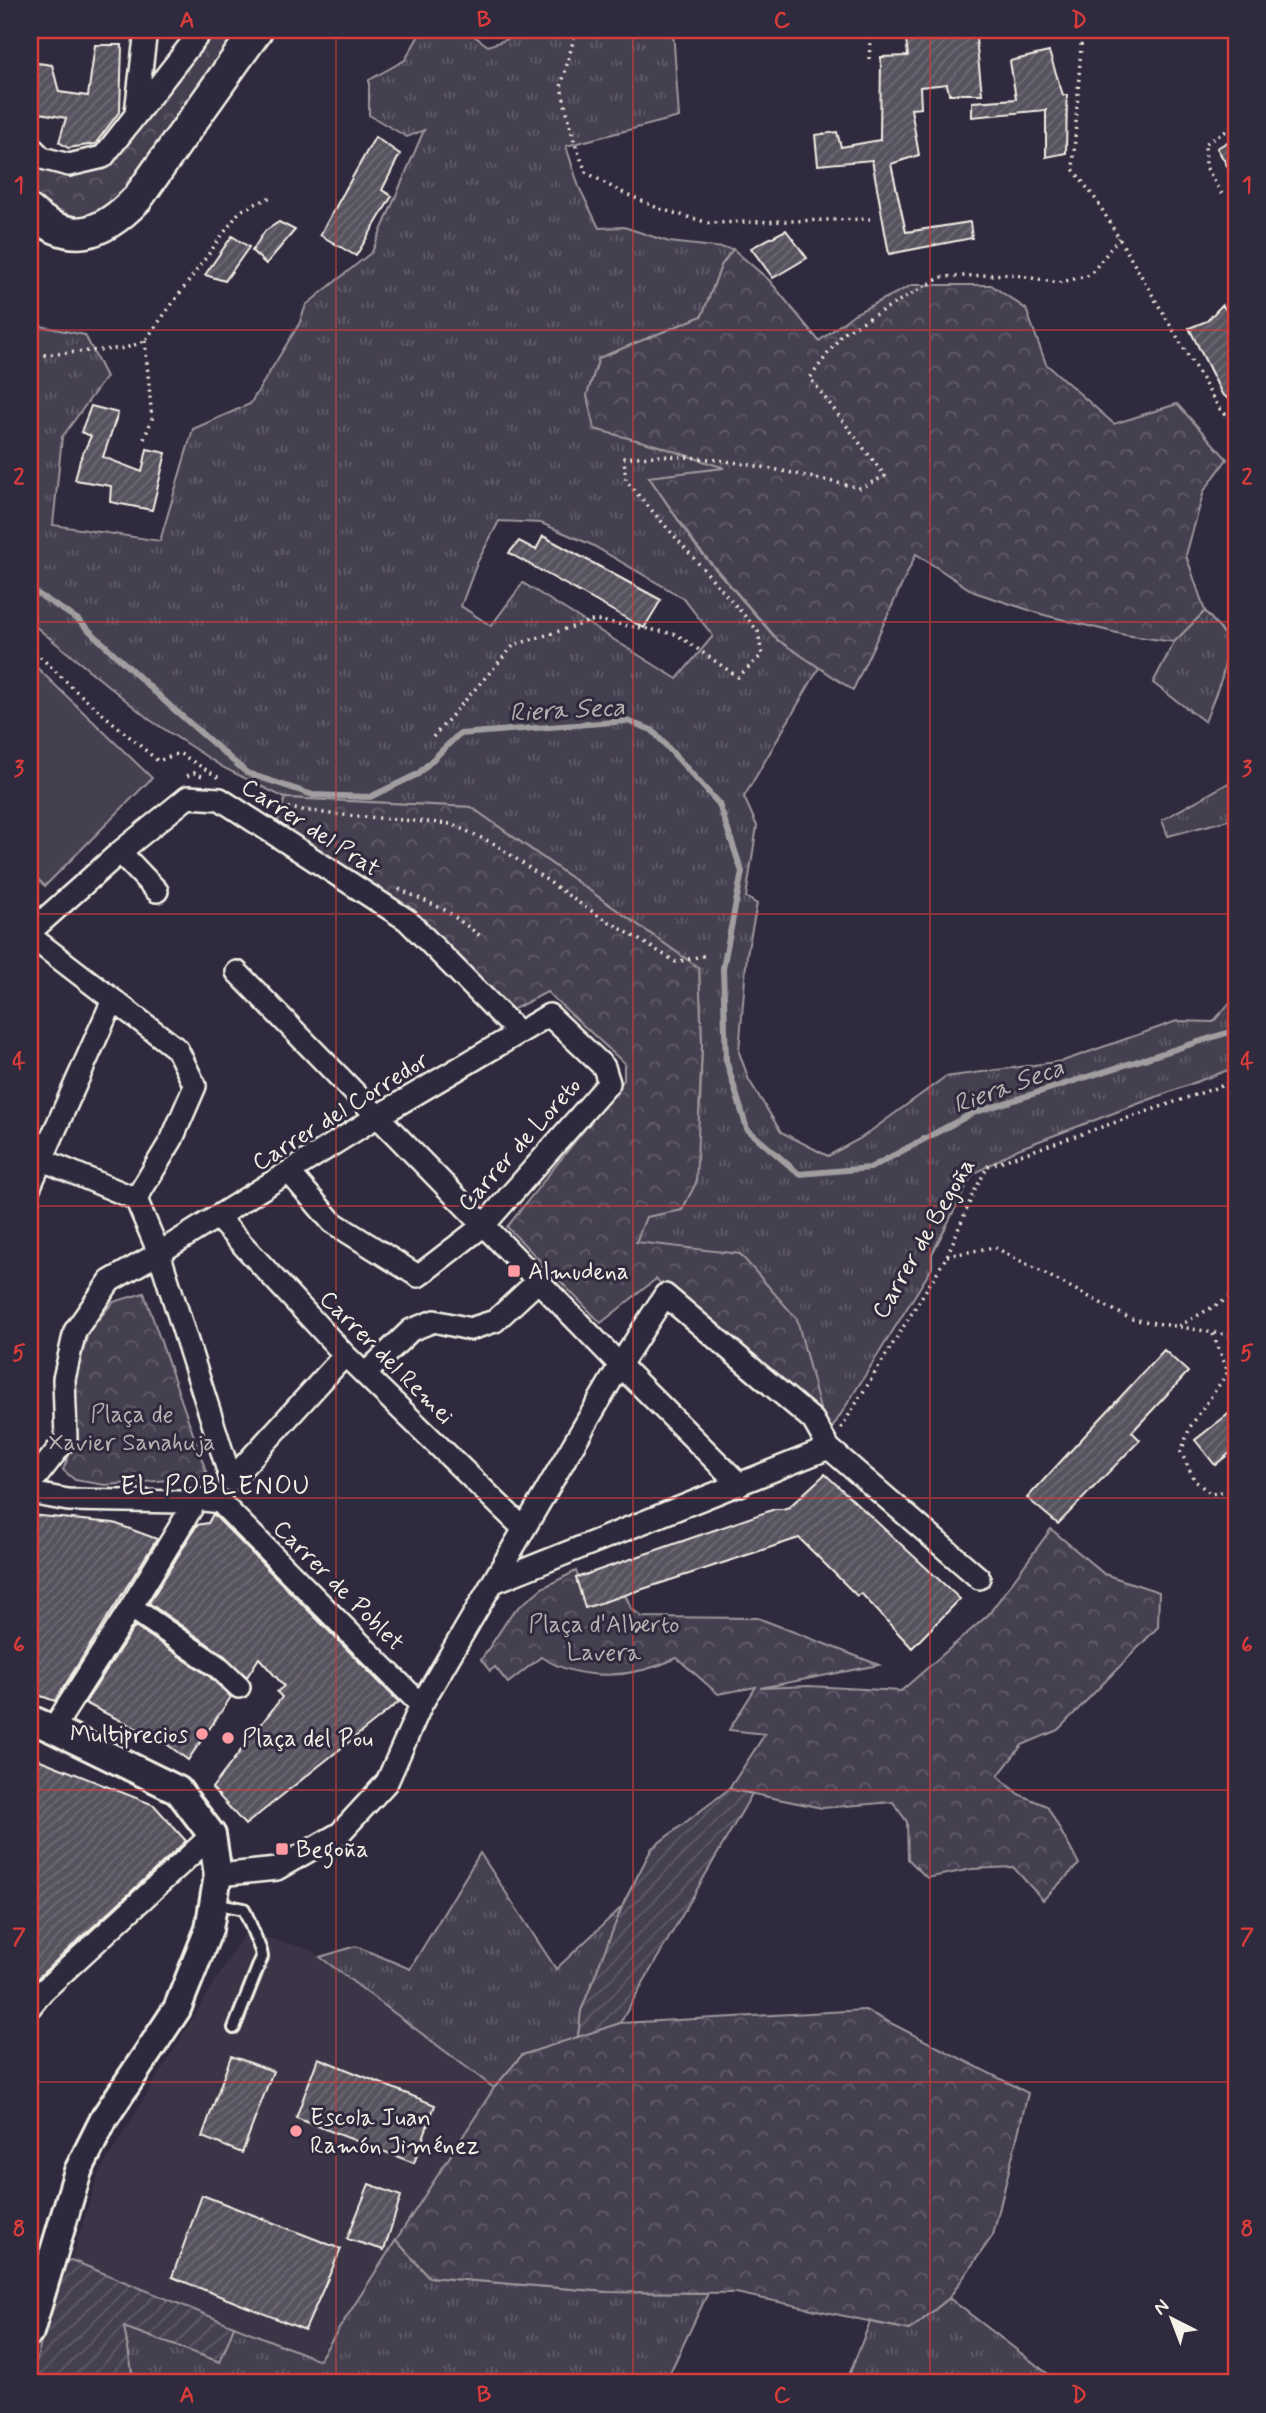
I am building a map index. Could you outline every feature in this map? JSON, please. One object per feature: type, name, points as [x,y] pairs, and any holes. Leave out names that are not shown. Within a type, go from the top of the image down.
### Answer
[{"type":"main road","points":[[30,211],[49,226],[76,233],[95,230],[121,215],[137,199],[257,30]]},
{"type":"street","points":[[136,114],[146,30]]},
{"type":"street","points":[[30,146],[42,158],[69,165],[103,157],[202,30]]},
{"type":"street","name":"Carrer del Prat","points":[[30,934],[120,852],[188,797],[220,799],[407,920],[519,1033]]},
{"type":"street","points":[[120,852],[158,891]]},
{"type":"street","points":[[30,934],[177,1049],[195,1086],[172,1139],[136,1199]]},
{"type":"street","points":[[237,972],[740,1485]]},
{"type":"street","points":[[30,1186],[36,1157],[113,1000]]},
{"type":"street","name":"Carrer del Corredor","points":[[159,1253],[378,1116],[549,1015]]},
{"type":"street","name":"Carrer de Loreto","points":[[289,1172],[332,1222],[418,1276],[484,1225],[609,1083],[604,1067],[549,1015]]},
{"type":"street","points":[[36,1157],[136,1199],[159,1253],[231,1480],[345,1355]]},
{"type":"street","name":"Carrer del Remei","points":[[217,1217],[345,1355],[524,1530]]},
{"type":"street","points":[[30,1479],[37,1476],[66,1439],[64,1379],[75,1331],[110,1281],[159,1253]]},
{"type":"street","points":[[365,1374],[411,1330],[434,1321],[470,1329],[495,1321],[538,1280]]},
{"type":"street","points":[[218,1874],[277,1869],[340,1833],[387,1782],[421,1705],[620,1365],[665,1295],[813,1420],[828,1448],[979,1578]]},
{"type":"street","points":[[494,1582],[828,1448]]},
{"type":"street","points":[[30,1493],[68,1500],[182,1502],[197,1499]]},
{"type":"street","points":[[30,2332],[78,2171],[105,2117],[177,2009],[209,1929],[218,1874],[212,1835],[178,1790],[42,1724],[131,1607],[197,1499]]},
{"type":"street","name":"Carrer de Poblet","points":[[197,1499],[220,1502],[421,1705]]},
{"type":"street","points":[[131,1607],[218,1667],[239,1687]]},
{"type":"street","points":[[31,2004],[212,1835]]},
{"type":"lane","points":[[214,1903],[244,1909],[262,1957],[234,2028]]},
{"type":"path","points":[[576,30],[561,87],[574,141],[586,172],[617,190],[660,209],[709,223],[870,219]]},
{"type":"path","points":[[869,59],[872,30]]},
{"type":"path","points":[[1082,30],[1073,169],[1097,201],[1219,408],[1236,424]]},
{"type":"path","points":[[1222,194],[1206,167],[1205,144],[1236,125]]},
{"type":"path","points":[[30,356],[126,348],[145,341],[240,211],[273,195]]},
{"type":"path","points":[[433,737],[514,645],[595,620],[676,634],[738,677],[762,654],[758,631],[626,481],[624,457],[657,454],[754,464],[860,488],[884,476],[810,378],[842,333],[941,277],[1012,274],[1058,283],[1090,275],[1119,238]]},
{"type":"path","points":[[144,439],[152,419],[145,341]]},
{"type":"path","points":[[30,647],[158,761],[179,753],[227,782]]},
{"type":"path","points":[[263,804],[331,814],[451,824],[495,844],[585,907],[676,962],[706,956]]},
{"type":"path","name":"Carrer de Begoña","points":[[828,1448],[947,1256],[988,1166],[1236,1081]]},
{"type":"path","points":[[947,1256],[994,1247],[1131,1319],[1236,1336]]},
{"type":"path","points":[[1177,1327],[1236,1294]]},
{"type":"path","points":[[1213,1334],[1228,1372],[1190,1427],[1181,1452],[1195,1480],[1211,1494],[1231,1490],[1236,1486]]},
{"type":"shaded area","name":"Escola Juan Ramón Jiménez","points":[[245,1932],[309,1949],[494,2088],[319,2360],[71,2260],[99,2173]]},
{"type":"green space","points":[[202,30],[248,30],[132,191],[87,218],[51,212],[30,197],[30,146],[42,158],[103,157]]},
{"type":"green space","points":[[422,30],[466,30],[488,46],[508,39],[512,30],[673,30],[679,117],[566,146],[579,187],[599,228],[624,227],[669,242],[733,249],[721,266],[702,316],[599,358],[587,395],[595,429],[726,468],[649,477],[697,548],[778,641],[784,639],[819,668],[744,797],[757,826],[746,897],[757,904],[747,954],[739,1052],[749,1080],[781,1132],[828,1156],[861,1138],[945,1077],[1063,1061],[1177,1021],[1213,1022],[1236,996],[1236,1067],[1018,1149],[972,1175],[932,1254],[932,1268],[831,1430],[636,1242],[646,1217],[682,1209],[700,1106],[702,1045],[699,968],[471,807],[285,798],[224,768],[150,720],[30,622],[30,324],[85,335],[106,377],[62,437],[53,525],[160,541],[193,429],[250,404],[299,324],[306,305],[372,252],[424,130],[407,137],[369,115],[369,80],[405,60]],"holes":[[[499,521],[541,523],[592,545],[683,598],[713,636],[677,679],[523,583],[491,626],[461,606],[477,563]]]},
{"type":"green space","points":[[733,249],[769,280],[819,341],[854,314],[912,285],[991,285],[1026,309],[1046,364],[1114,424],[1177,404],[1227,459],[1204,491],[1186,555],[1205,611],[1174,642],[1125,635],[1044,615],[974,592],[916,554],[853,690],[778,640],[697,547],[649,477],[724,468],[659,446],[594,429],[587,395],[599,358],[702,316],[721,266]]},
{"type":"green space","points":[[1205,611],[1230,641],[1222,677],[1205,722],[1153,683],[1174,642]]},
{"type":"green space","points":[[30,661],[152,778],[45,886],[30,872]]},
{"type":"green space","points":[[1236,779],[1236,818],[1168,836],[1162,820]]},
{"type":"green space","points":[[285,798],[471,807],[699,968],[702,1045],[696,1183],[682,1210],[646,1217],[636,1242],[740,1254],[797,1319],[824,1425],[656,1279],[601,1323],[507,1227],[624,1080],[624,1063],[547,992],[510,1011],[277,824]]},
{"type":"green space","name":"Plaça de Xavier Sanahuja","points":[[144,1293],[208,1477],[105,1485],[75,1480],[63,1470],[76,1437],[74,1381],[89,1331],[113,1302]]},
{"type":"green space","name":"Plaça d'Alberto Lavera","points":[[1051,1529],[1104,1574],[1159,1592],[1158,1627],[1058,1730],[1022,1745],[998,1776],[1018,1794],[1047,1806],[1079,1864],[1043,1900],[1013,1867],[972,1869],[927,1878],[908,1859],[907,1822],[893,1802],[822,1808],[729,1789],[765,1734],[729,1730],[756,1687],[718,1694],[677,1658],[643,1670],[608,1675],[573,1671],[541,1657],[508,1683],[495,1667],[490,1671],[481,1660],[512,1613],[542,1588],[576,1571],[587,1604],[625,1594],[631,1608],[642,1617],[758,1618],[879,1665],[760,1688],[809,1686],[901,1691],[988,1615]]},
{"type":"green space","points":[[729,1789],[752,1794],[620,2023],[578,2037],[581,2011],[624,1902],[652,1848]]},
{"type":"green space","points":[[480,1853],[556,1969],[625,1904],[581,2011],[578,2037],[522,2055],[494,2088],[320,1957],[356,1946],[410,1969]]},
{"type":"green space","points":[[865,2010],[1028,2093],[993,2235],[949,2298],[910,2330],[736,2293],[608,2292],[429,2277],[396,2240],[494,2088],[522,2055],[620,2023]]},
{"type":"green space","points":[[396,2240],[429,2277],[608,2292],[708,2293],[665,2383],[134,2383],[124,2327],[220,2362],[234,2326],[319,2360]]},
{"type":"green space","points":[[71,2260],[234,2326],[220,2362],[124,2327],[134,2383],[30,2383],[63,2262]]},
{"type":"green space","points":[[949,2298],[1060,2383],[846,2383],[870,2322],[910,2330]]},
{"type":"building","points":[[905,30],[975,30],[982,94],[949,94],[947,84],[920,87],[921,108],[911,109],[919,155],[891,164],[906,232],[970,222],[972,238],[889,254],[872,160],[818,165],[815,135],[837,132],[841,147],[880,140],[881,57],[908,56]]},
{"type":"building","points":[[95,45],[122,45],[120,111],[95,144],[68,148],[59,142],[66,118],[30,111],[30,62],[52,65],[59,92],[88,96]]},
{"type":"building","points":[[1049,52],[1063,95],[1067,95],[1066,153],[1046,157],[1046,110],[972,117],[972,102],[1016,99],[1010,61]]},
{"type":"building","points":[[375,137],[400,154],[382,190],[392,196],[356,256],[320,235]]},
{"type":"building","points":[[1236,137],[1236,181],[1217,148]]},
{"type":"building","points":[[279,222],[295,230],[266,264],[252,251],[265,231]]},
{"type":"building","points":[[786,230],[807,258],[773,278],[751,248]]},
{"type":"building","points":[[232,236],[249,247],[225,281],[205,275]]},
{"type":"building","points":[[1222,305],[1236,320],[1236,404],[1222,394],[1189,328],[1207,321]]},
{"type":"building","points":[[91,406],[118,413],[103,457],[142,472],[147,449],[166,453],[152,510],[110,502],[111,486],[75,480],[80,460],[91,436],[81,432]]},
{"type":"building","points":[[543,536],[661,600],[644,628],[509,553],[519,541],[536,550]]},
{"type":"building","points":[[1164,1350],[1188,1372],[1132,1432],[1140,1440],[1058,1524],[1027,1498]]},
{"type":"building","points":[[1236,1408],[1236,1448],[1215,1465],[1195,1440]]},
{"type":"building","points":[[825,1474],[960,1599],[912,1648],[861,1593],[857,1596],[799,1538],[585,1608],[576,1578],[775,1509],[789,1507]]},
{"type":"building","points":[[213,1514],[399,1702],[245,1825],[212,1788],[282,1697],[277,1692],[284,1686],[259,1658],[247,1677],[225,1656],[149,1603],[197,1525],[208,1523]]},
{"type":"building","points":[[30,1515],[114,1523],[157,1539],[55,1701],[30,1692]]},
{"type":"building","points":[[135,1626],[210,1677],[231,1697],[188,1760],[164,1742],[85,1703]]},
{"type":"building","points":[[30,1756],[154,1805],[186,1841],[30,1985]]},
{"type":"building","points":[[231,2056],[273,2071],[242,2153],[202,2137]]},
{"type":"building","points":[[318,2058],[435,2105],[414,2163],[296,2118]]},
{"type":"building","points":[[369,2184],[401,2196],[384,2250],[347,2239]]},
{"type":"building","points":[[202,2195],[341,2249],[305,2330],[172,2277]]},
{"type":"waterway","name":"Riera Seca","points":[[30,589],[77,619],[247,773],[313,795],[370,797],[418,774],[459,734],[627,721],[652,730],[719,804],[742,872],[723,968],[726,1060],[747,1129],[799,1174],[870,1168],[973,1113],[1236,1030]]},
{"type":"place","name":"Almudena","points":[[514,1271]]},
{"type":"place","name":"Multiprecios","points":[[202,1734]]},
{"type":"place","name":"Plaça del Pou","points":[[228,1738]]},
{"type":"place","name":"Begoña","points":[[282,1849]]},
{"type":"place","name":"Escola Juan Ramón Jiménez","points":[[296,2131]]},
{"type":"district","name":"EL POBLENOU","points":[[216,1485]]}]
